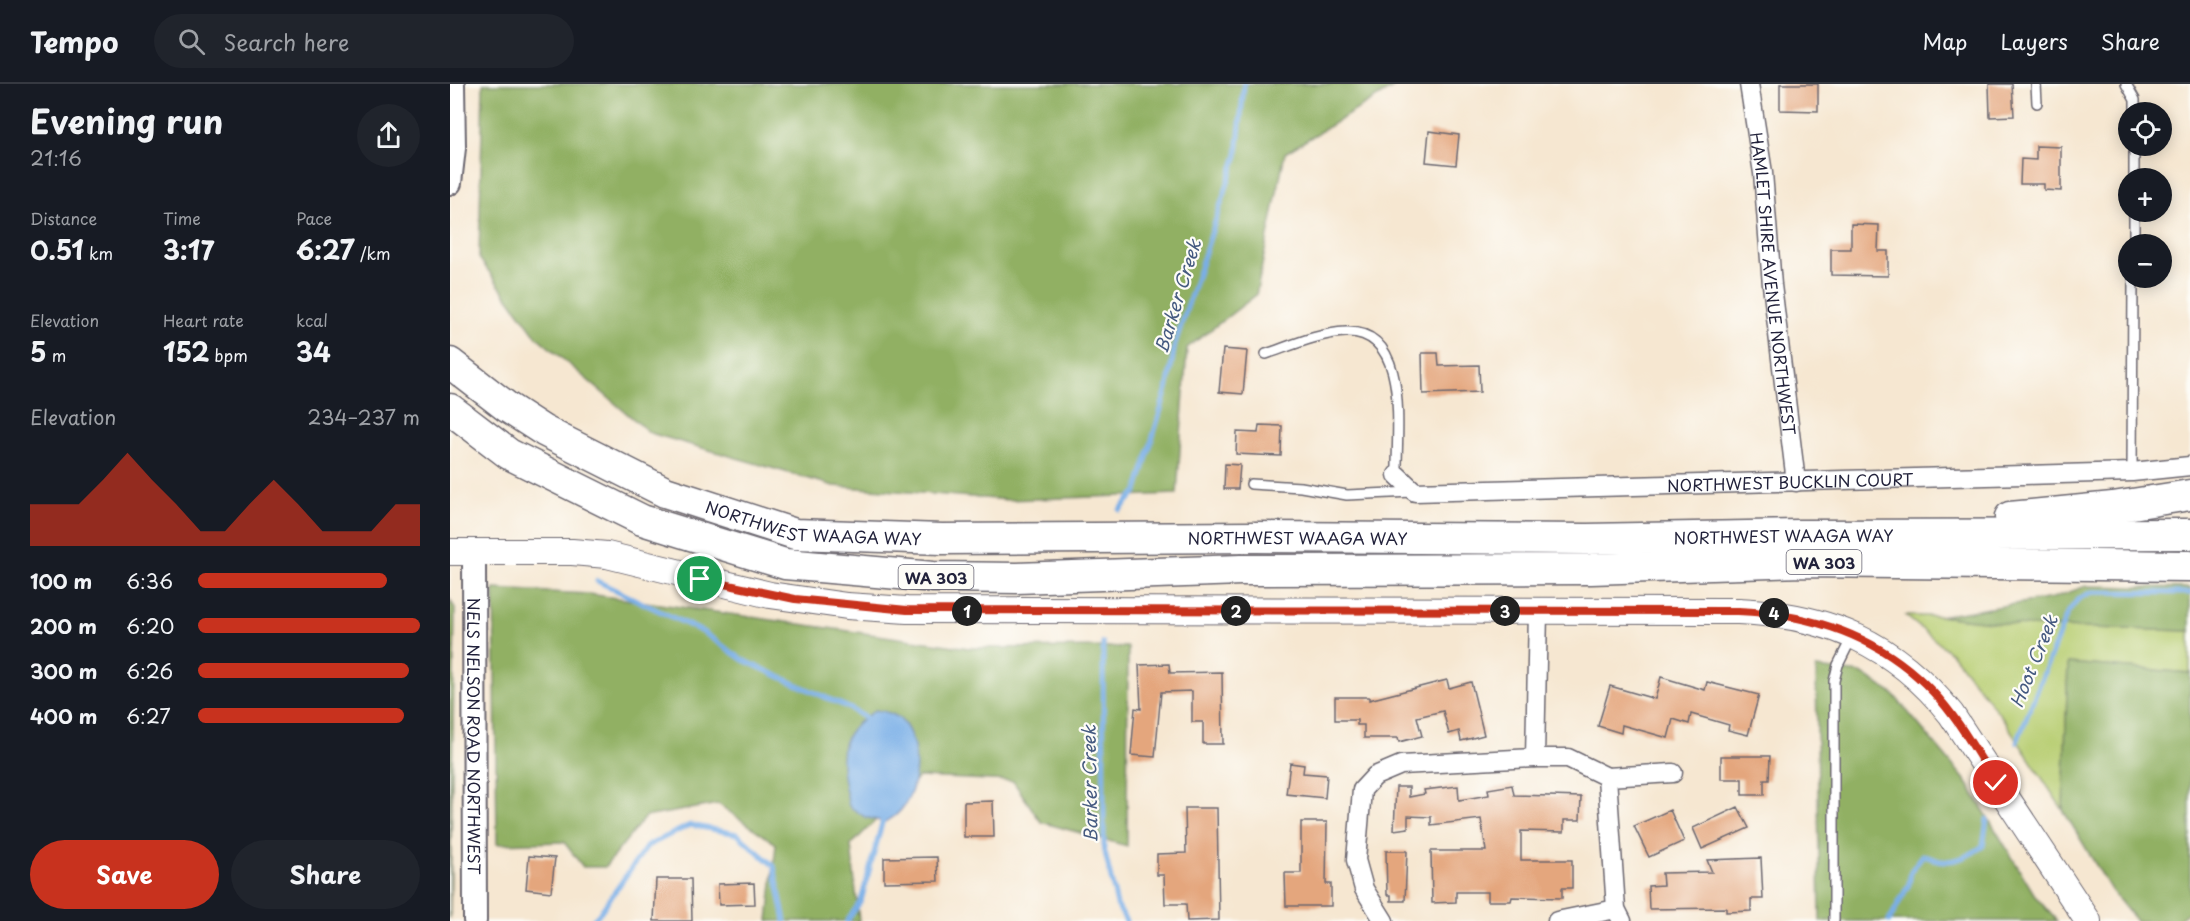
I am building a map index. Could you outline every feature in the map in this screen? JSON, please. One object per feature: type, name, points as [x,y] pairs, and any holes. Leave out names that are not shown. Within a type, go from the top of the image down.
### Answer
[{"type":"highway","points":[[450,347],[474,368],[507,408]]},
{"type":"highway","name":"NORTHWEST WAAGA WAY","points":[[450,363],[507,408],[544,431],[665,492],[795,534],[942,539],[1256,537],[1587,539],[1822,535],[2190,534]]},
{"type":"highway","name":"NORTHWEST WAAGA WAY","points":[[450,409],[509,454],[642,520],[785,564],[933,578],[1017,578],[1241,570],[1591,569],[1803,562],[2190,566]]},
{"type":"highway","points":[[1822,535],[2113,507],[2190,495]]},
{"type":"main road","points":[[462,552],[572,552],[607,555],[770,595],[847,606],[907,610],[1770,612],[1819,622],[1853,635],[1894,658],[1940,700],[2088,921]]},
{"type":"street","points":[[450,183],[454,148],[453,84]]},
{"type":"street","name":"HAMLET SHIRE AVENUE NORTHWEST","points":[[1749,84],[1763,174],[1772,285],[1796,482]]},
{"type":"street","name":"NORTHWEST BUCKLIN COURT","points":[[1415,492],[2132,472],[2190,466]]},
{"type":"street","points":[[1397,475],[1415,492]]},
{"type":"street","name":"NELS NELSON ROAD NORTHWEST","points":[[462,552],[475,921]]},
{"type":"street","points":[[1535,758],[1538,611]]},
{"type":"street","points":[[1384,921],[1371,912],[1356,860],[1362,790],[1375,776],[1401,765],[1535,758],[1568,758],[1607,777],[1673,773]]},
{"type":"street","points":[[1557,921],[1619,915],[1607,777]]},
{"type":"lane","points":[[2036,84],[2037,103]]},
{"type":"lane","points":[[2126,84],[2135,102]]},
{"type":"lane","points":[[2132,472],[2133,288]]},
{"type":"lane","points":[[1266,354],[1344,332],[1363,334],[1373,338],[1382,347],[1391,363],[1395,382],[1397,475]]},
{"type":"lane","points":[[1251,484],[1301,487],[1347,495],[1415,492]]},
{"type":"lane","points":[[1834,921],[1834,681],[1838,665],[1853,635]]},
{"type":"green space","points":[[483,84],[1399,84],[1285,153],[1256,295],[1187,348],[1177,494],[1008,500],[834,486],[650,433],[537,337],[479,258]]},
{"type":"green space","points":[[2086,586],[2190,588],[2190,631],[2026,626],[1940,616],[2053,598]]},
{"type":"green space","points":[[494,589],[589,594],[969,648],[1128,647],[1127,846],[1041,822],[1013,781],[919,777],[851,845],[859,921],[768,921],[776,844],[718,804],[645,817],[605,867],[583,867],[564,842],[497,844]]},
{"type":"green space","points":[[450,600],[455,608],[450,919]]},
{"type":"green space","points":[[1906,616],[1939,616],[2026,626],[2190,631],[2190,673],[2068,663],[2063,810],[2002,717],[1952,654]]},
{"type":"green space","points":[[2068,663],[2190,673],[2190,911],[2177,921],[2136,921],[2111,890],[2063,810]]},
{"type":"green space","points":[[1816,668],[1861,673],[1893,694],[1966,781],[2036,897],[2057,921],[1820,921]]},
{"type":"water","points":[[875,710],[892,714],[901,720],[909,731],[916,760],[912,791],[896,815],[884,822],[865,817],[849,806],[842,766],[847,736],[855,725]]},
{"type":"building","points":[[1780,84],[1818,84],[1818,111],[1780,110]]},
{"type":"building","points":[[1989,84],[2012,84],[2014,116],[1990,117]]},
{"type":"building","points":[[1429,131],[1459,135],[1456,165],[1426,162]]},
{"type":"building","points":[[2036,146],[2061,147],[2061,191],[2044,190],[2044,184],[2020,184],[2021,159],[2036,160]]},
{"type":"building","points":[[1851,224],[1879,225],[1878,251],[1888,251],[1888,276],[1831,275],[1831,249],[1851,249]]},
{"type":"building","points":[[1223,349],[1247,351],[1243,394],[1219,392]]},
{"type":"building","points":[[1422,353],[1438,353],[1439,366],[1479,365],[1480,392],[1423,394]]},
{"type":"building","points":[[1259,425],[1282,426],[1281,456],[1236,454],[1237,432],[1258,433]]},
{"type":"building","points":[[1225,464],[1240,465],[1238,489],[1224,489]]},
{"type":"building","points":[[1169,664],[1170,673],[1222,672],[1223,744],[1203,744],[1203,722],[1192,722],[1192,691],[1161,692],[1155,757],[1131,755],[1135,708],[1141,709],[1139,665]]},
{"type":"building","points":[[1661,677],[1705,690],[1707,682],[1759,695],[1748,735],[1728,730],[1729,725],[1691,714],[1689,724],[1673,719],[1668,738],[1622,725],[1621,733],[1598,726],[1610,686],[1655,699]]},
{"type":"building","points":[[1447,680],[1449,688],[1471,682],[1484,735],[1461,741],[1459,731],[1449,734],[1443,711],[1417,717],[1422,736],[1399,742],[1398,738],[1364,738],[1364,725],[1357,725],[1357,720],[1335,720],[1335,697],[1369,697],[1369,700]]},
{"type":"building","points":[[1721,756],[1770,756],[1769,780],[1764,780],[1764,795],[1742,795],[1742,779],[1721,779]]},
{"type":"building","points":[[1290,763],[1304,765],[1303,773],[1327,775],[1325,798],[1286,794]]},
{"type":"building","points":[[1512,785],[1514,795],[1581,797],[1580,820],[1564,820],[1564,832],[1521,831],[1521,860],[1572,860],[1572,888],[1562,888],[1562,898],[1512,897],[1511,901],[1488,901],[1488,892],[1456,892],[1456,902],[1432,903],[1431,851],[1486,851],[1481,819],[1431,825],[1431,817],[1408,816],[1408,828],[1394,830],[1396,787],[1409,787],[1409,797],[1425,794],[1424,790],[1458,786],[1459,800],[1489,795],[1488,789]]},
{"type":"building","points":[[993,801],[994,837],[964,837],[964,802]]},
{"type":"building","points":[[1738,807],[1749,828],[1702,849],[1693,828]]},
{"type":"building","points":[[1185,808],[1217,808],[1219,920],[1187,921],[1186,904],[1165,904],[1164,875],[1157,875],[1157,854],[1186,853]]},
{"type":"building","points":[[1670,810],[1684,841],[1649,857],[1634,826]]},
{"type":"building","points":[[1301,822],[1327,822],[1326,884],[1331,884],[1331,906],[1286,906],[1285,873],[1301,873]]},
{"type":"building","points":[[1386,851],[1407,851],[1405,901],[1391,901],[1391,895],[1387,895]]},
{"type":"building","points":[[529,856],[555,858],[551,892],[526,889]]},
{"type":"building","points":[[937,857],[938,881],[884,882],[884,858]]},
{"type":"building","points":[[1761,858],[1763,899],[1751,899],[1751,911],[1726,912],[1726,908],[1649,909],[1648,886],[1663,885],[1662,873],[1712,872],[1707,860]]},
{"type":"building","points":[[656,879],[691,879],[692,921],[654,921]]},
{"type":"building","points":[[754,883],[755,904],[719,905],[718,884]]},
{"type":"waterway","name":"Barker Creek","points":[[1120,510],[1137,491],[1168,385],[1175,344],[1237,155],[1244,84]]},
{"type":"waterway","points":[[597,581],[703,632],[743,660],[849,708],[866,718],[868,722]]},
{"type":"waterway","name":"Hoot Creek","points":[[2017,742],[2067,614],[2078,599],[2092,592],[2190,593]]},
{"type":"waterway","name":"Barker Creek","points":[[1103,643],[1104,848],[1117,905],[1126,921]]},
{"type":"waterway","points":[[847,921],[861,901],[884,816]]},
{"type":"waterway","name":"Hoot Creek","points":[[1889,921],[1909,884],[1911,871],[1923,855],[1947,861],[1968,855],[1983,846],[1987,819]]},
{"type":"waterway","points":[[592,921],[647,846],[690,825],[737,834],[774,866],[785,921]]},
{"type":"route","points":[[700,579],[795,599],[847,606],[907,610],[1770,612],[1800,617],[1837,628],[1872,644],[1894,658],[1934,693],[1951,714],[1996,783]]}]
